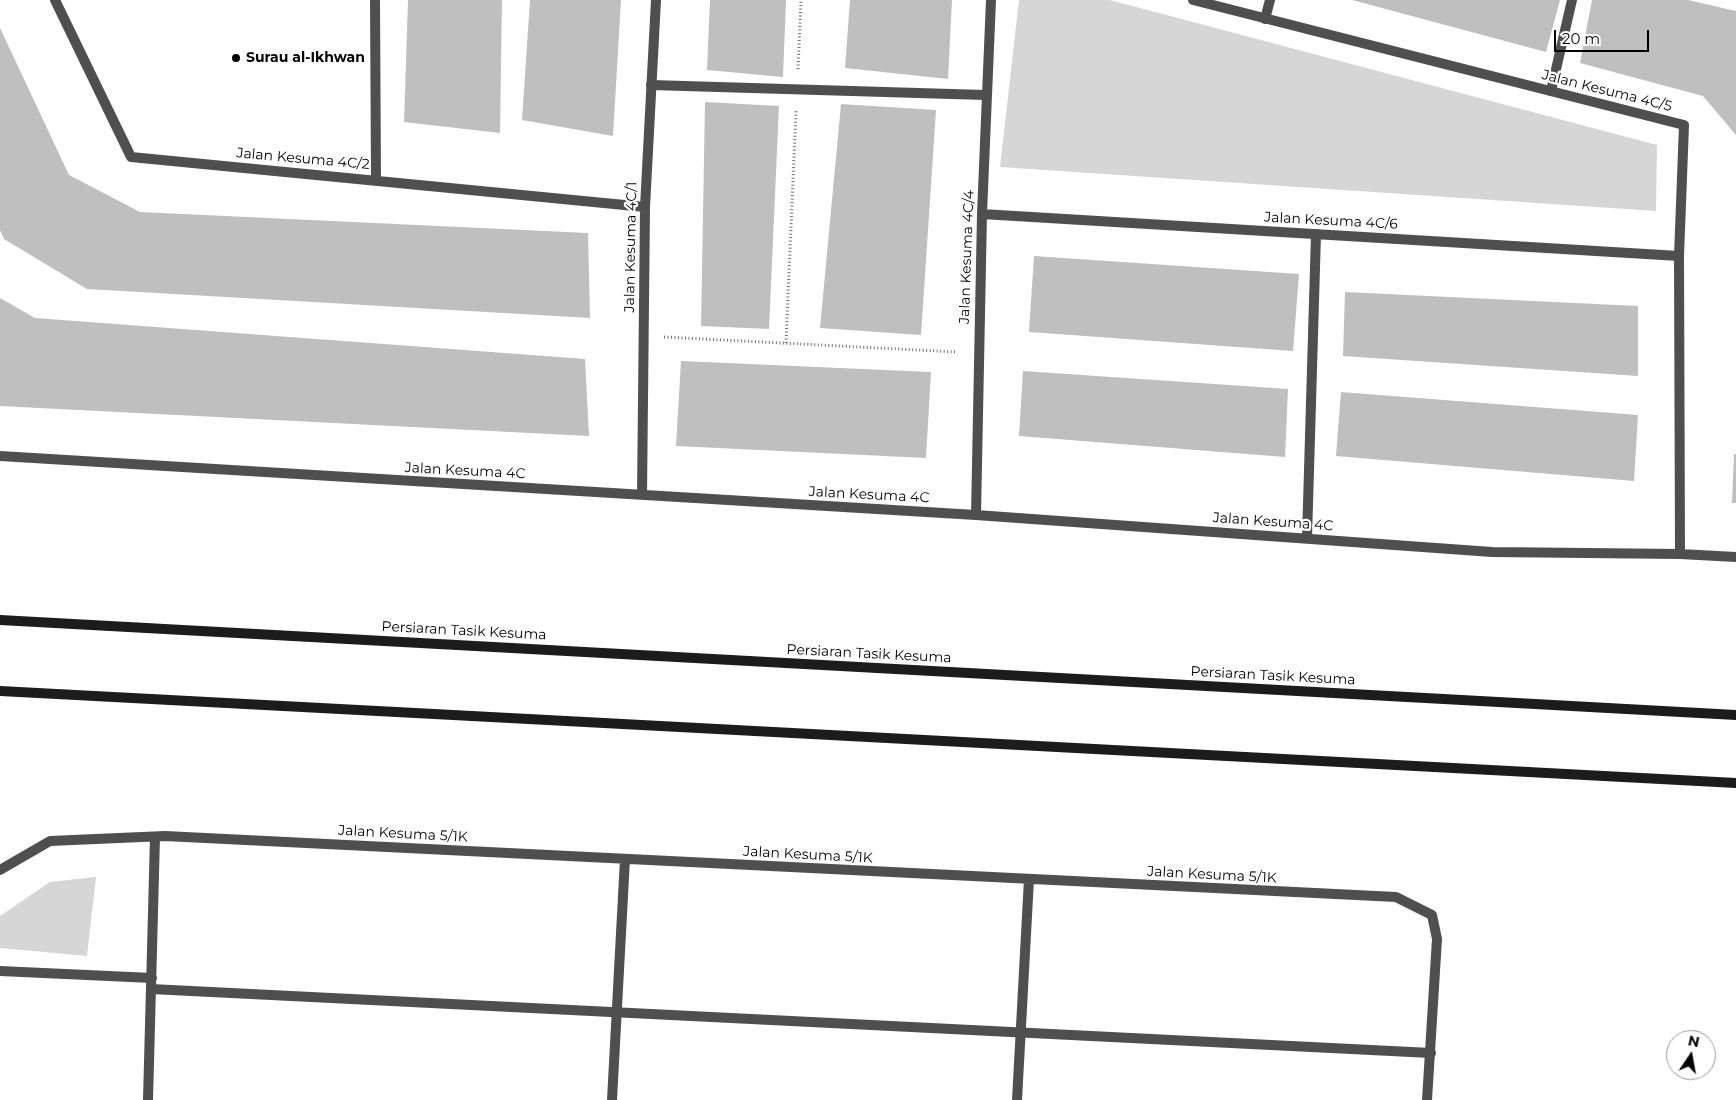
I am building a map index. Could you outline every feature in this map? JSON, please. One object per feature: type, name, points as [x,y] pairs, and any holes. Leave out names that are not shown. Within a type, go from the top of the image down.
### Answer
[{"type":"street","name":"Jalan Kesuma 4C/2","points":[[55,0],[131,157],[644,207]]},
{"type":"street","points":[[375,0],[376,180]]},
{"type":"street","name":"Jalan Kesuma 4C/1","points":[[642,495],[644,207],[656,0]]},
{"type":"street","name":"Jalan Kesuma 4C/4","points":[[976,515],[982,214],[991,0]]},
{"type":"street","name":"Jalan Kesuma 4C/5","points":[[1193,0],[1684,125],[1679,256],[1680,554]]},
{"type":"street","points":[[1265,18],[1270,0]]},
{"type":"street","points":[[1551,91],[1572,0]]},
{"type":"street","points":[[652,85],[986,96]]},
{"type":"street","name":"Jalan Kesuma 4C/6","points":[[982,214],[1679,256]]},
{"type":"street","points":[[1307,538],[1316,234]]},
{"type":"street","name":"Jalan Kesuma 4C","points":[[0,456],[976,515],[1492,552],[1680,554],[1736,557]]},
{"type":"street","name":"Persiaran Tasik Kesuma","points":[[0,620],[1736,715]]},
{"type":"street","points":[[0,691],[1736,783]]},
{"type":"street","points":[[148,1100],[155,837]]},
{"type":"street","name":"Jalan Kesuma 5/1K","points":[[0,870],[50,841],[155,837],[1396,897],[1432,915],[1437,939],[1427,1100]]},
{"type":"street","points":[[612,1100],[625,859]]},
{"type":"street","points":[[1017,1100],[1029,879]]},
{"type":"street","points":[[0,972],[152,978]]},
{"type":"street","points":[[151,989],[1431,1053]]},
{"type":"path","points":[[786,343],[801,0]]},
{"type":"path","points":[[643,336],[978,353]]},
{"type":"shaded area","points":[[1019,0],[1110,0],[1657,145],[1656,211],[1000,167]]},
{"type":"shaded area","points":[[96,877],[87,956],[0,948],[0,916],[50,882]]},
{"type":"building","points":[[408,0],[502,0],[500,133],[404,122]]},
{"type":"building","points":[[530,0],[621,0],[613,136],[522,120]]},
{"type":"building","points":[[710,0],[786,0],[783,77],[707,70]]},
{"type":"building","points":[[850,0],[952,0],[948,79],[845,68]]},
{"type":"building","points":[[1352,0],[1560,0],[1546,52]]},
{"type":"building","points":[[1592,0],[1688,0],[1736,11],[1736,135],[1703,96],[1580,63]]},
{"type":"building","points":[[0,28],[69,175],[140,212],[588,233],[590,318],[87,289],[4,239],[0,230]]},
{"type":"building","points":[[705,102],[779,106],[769,329],[701,326]]},
{"type":"building","points":[[841,104],[936,110],[921,335],[820,328]]},
{"type":"building","points":[[1034,256],[1299,274],[1293,351],[1029,332]]},
{"type":"building","points":[[1345,292],[1638,306],[1638,376],[1343,356]]},
{"type":"building","points":[[0,298],[35,318],[585,359],[589,436],[0,406]]},
{"type":"building","points":[[681,361],[931,372],[926,458],[676,446]]},
{"type":"building","points":[[1023,371],[1288,389],[1285,457],[1019,436]]},
{"type":"building","points":[[1341,392],[1638,415],[1634,481],[1336,456]]},
{"type":"building","points":[[1734,454],[1736,454],[1736,503],[1732,503]]},
{"type":"place","name":"Surau al-Ikhwan","points":[[236,58]]}]
